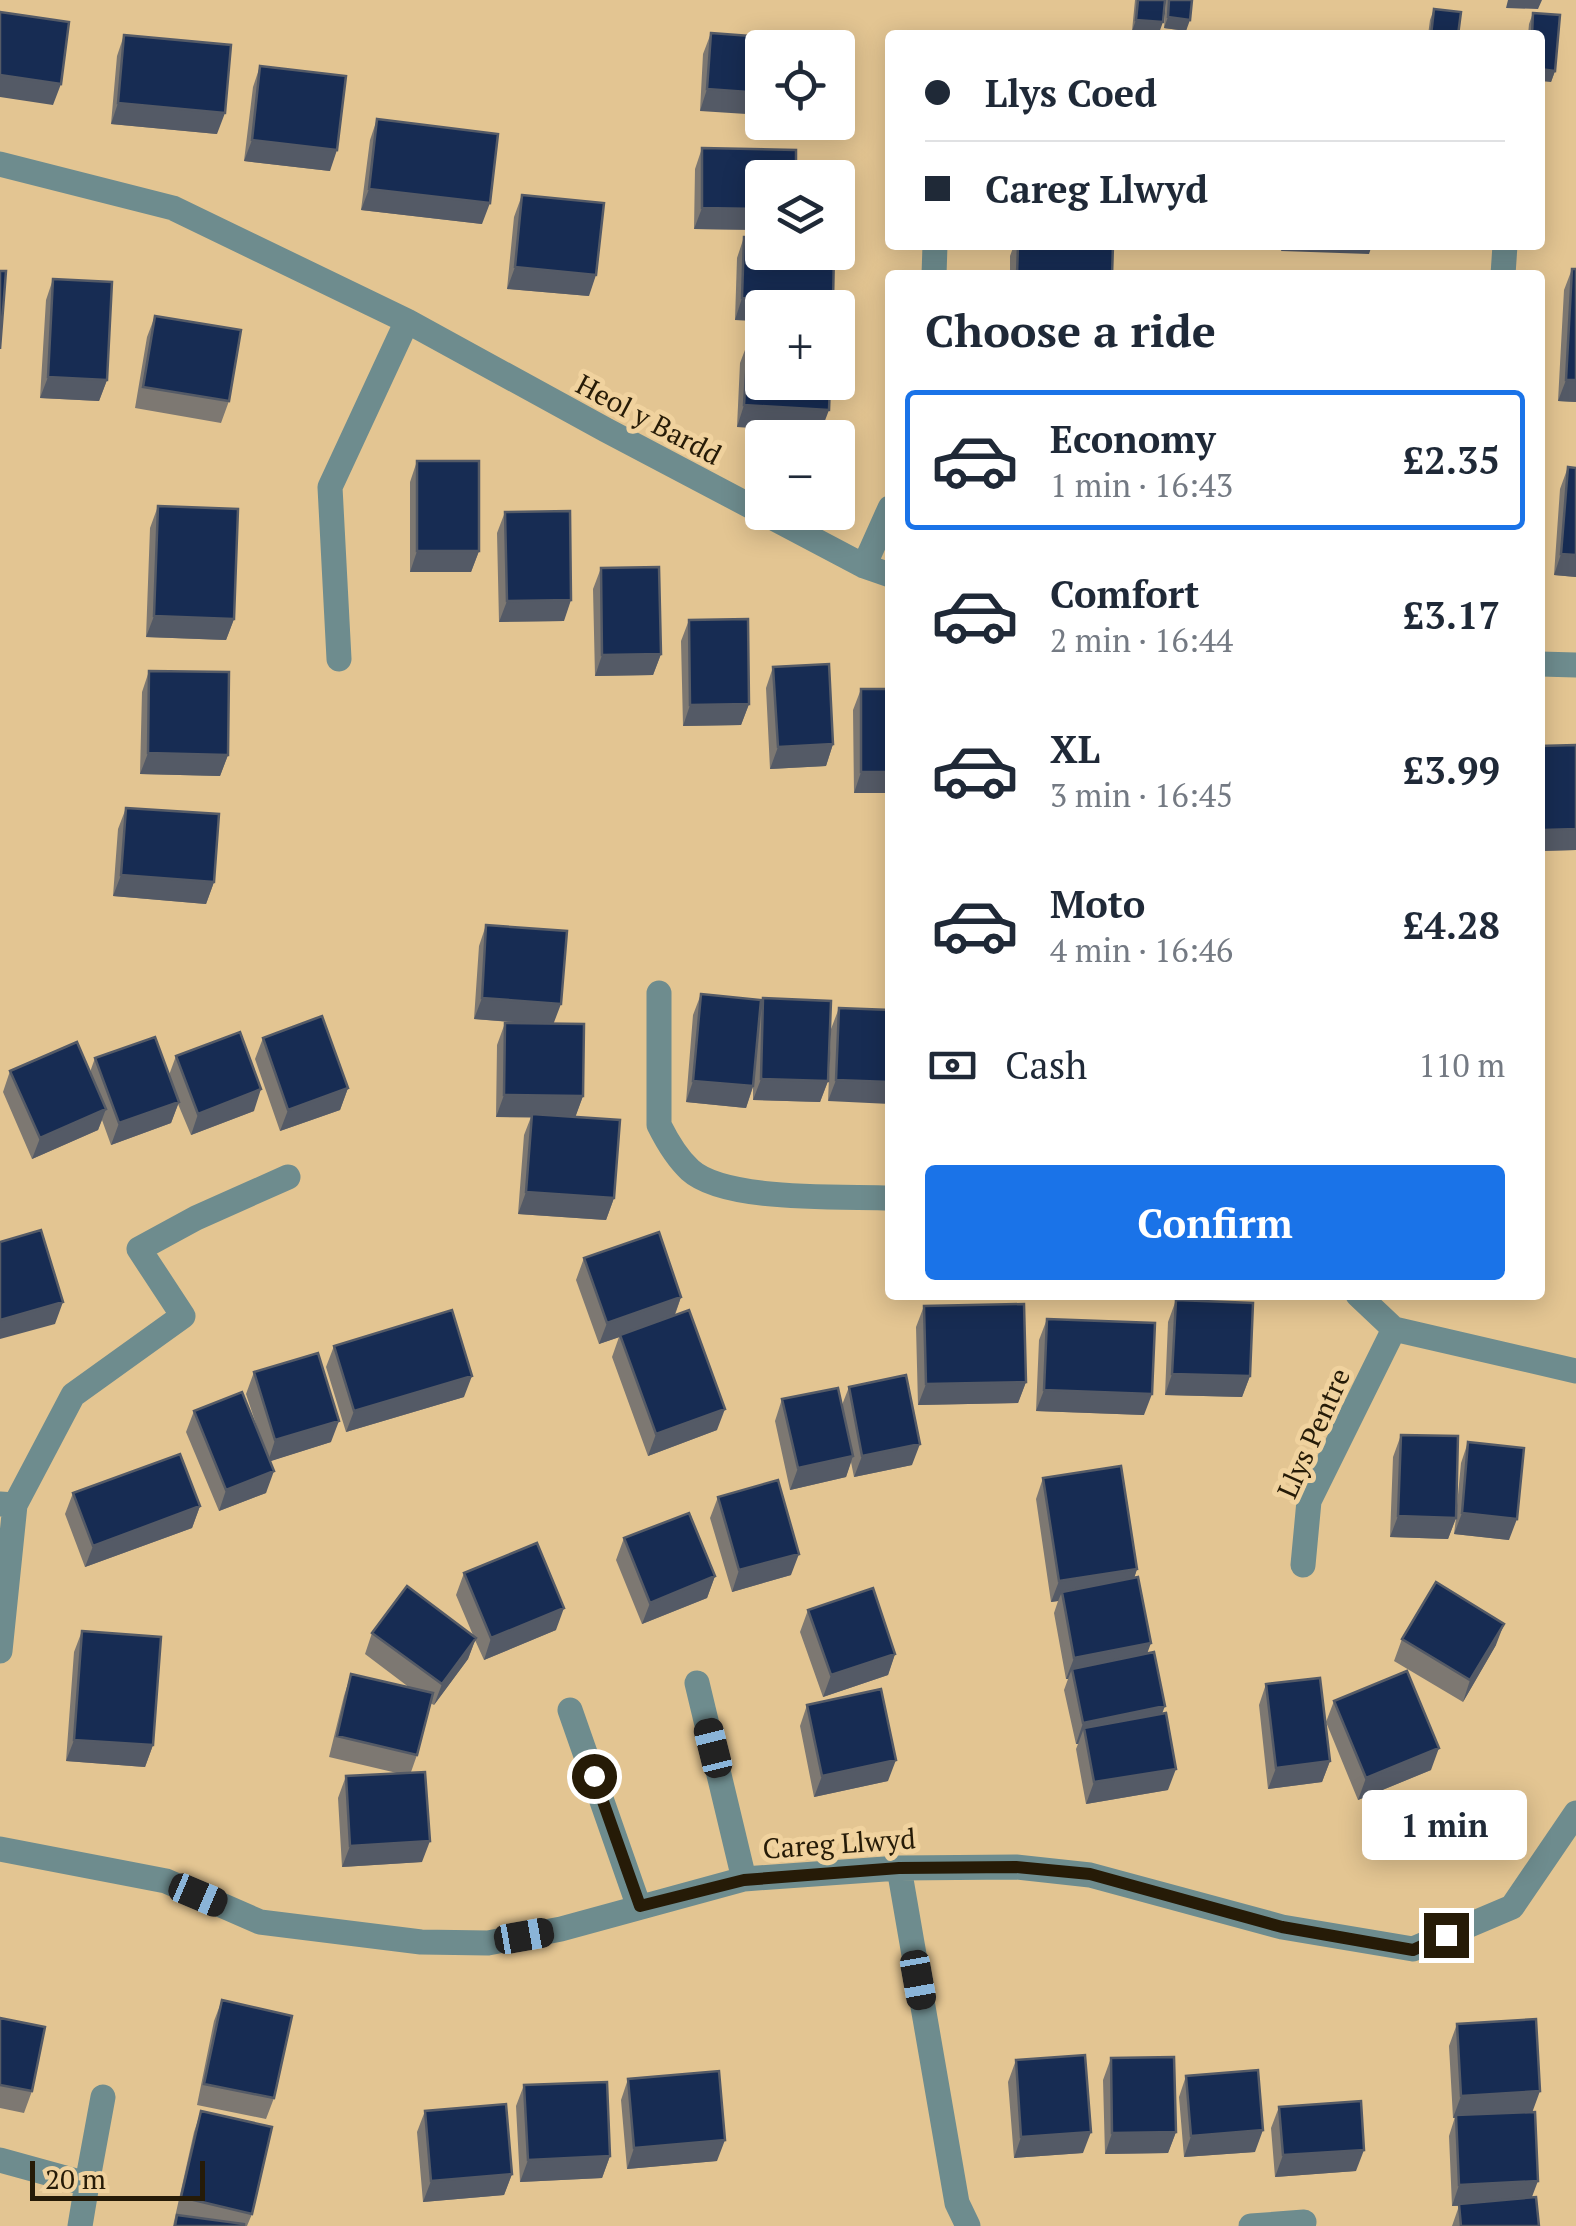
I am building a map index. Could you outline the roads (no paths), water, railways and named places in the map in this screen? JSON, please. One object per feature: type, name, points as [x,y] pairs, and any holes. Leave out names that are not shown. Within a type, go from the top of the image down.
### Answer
[{"type":"street","name":"Heol y Bardd","points":[[0,164],[173,208],[407,320],[606,430],[864,566],[885,573]]},
{"type":"street","points":[[339,659],[330,487],[407,320]]},
{"type":"street","points":[[864,566],[885,519]]},
{"type":"street","points":[[1545,664],[1576,665]]},
{"type":"street","points":[[659,993],[659,1125],[692,1173],[734,1191],[885,1198]]},
{"type":"street","points":[[0,1651],[7,1505],[73,1396],[183,1316],[138,1249],[288,1177]]},
{"type":"street","points":[[1364,1300],[1394,1329],[1576,1370]]},
{"type":"street","name":"Llys Pentre","points":[[1303,1564],[1309,1501],[1394,1329]]},
{"type":"street","points":[[697,1683],[744,1880]]},
{"type":"street","points":[[570,1710],[640,1906]]},
{"type":"street","name":"Careg Llwyd","points":[[0,1849],[166,1881],[260,1922],[403,1940],[488,1942],[561,1929],[744,1880],[899,1868],[1016,1867],[1090,1874],[1282,1927],[1413,1950],[1512,1906],[1576,1813]]},
{"type":"street","points":[[899,1868],[957,2203],[968,2226]]},
{"type":"street","points":[[80,2226],[103,2097]]},
{"type":"street","points":[[0,2160],[87,2184]]},
{"type":"street","points":[[1251,2226],[1304,2222]]}]
